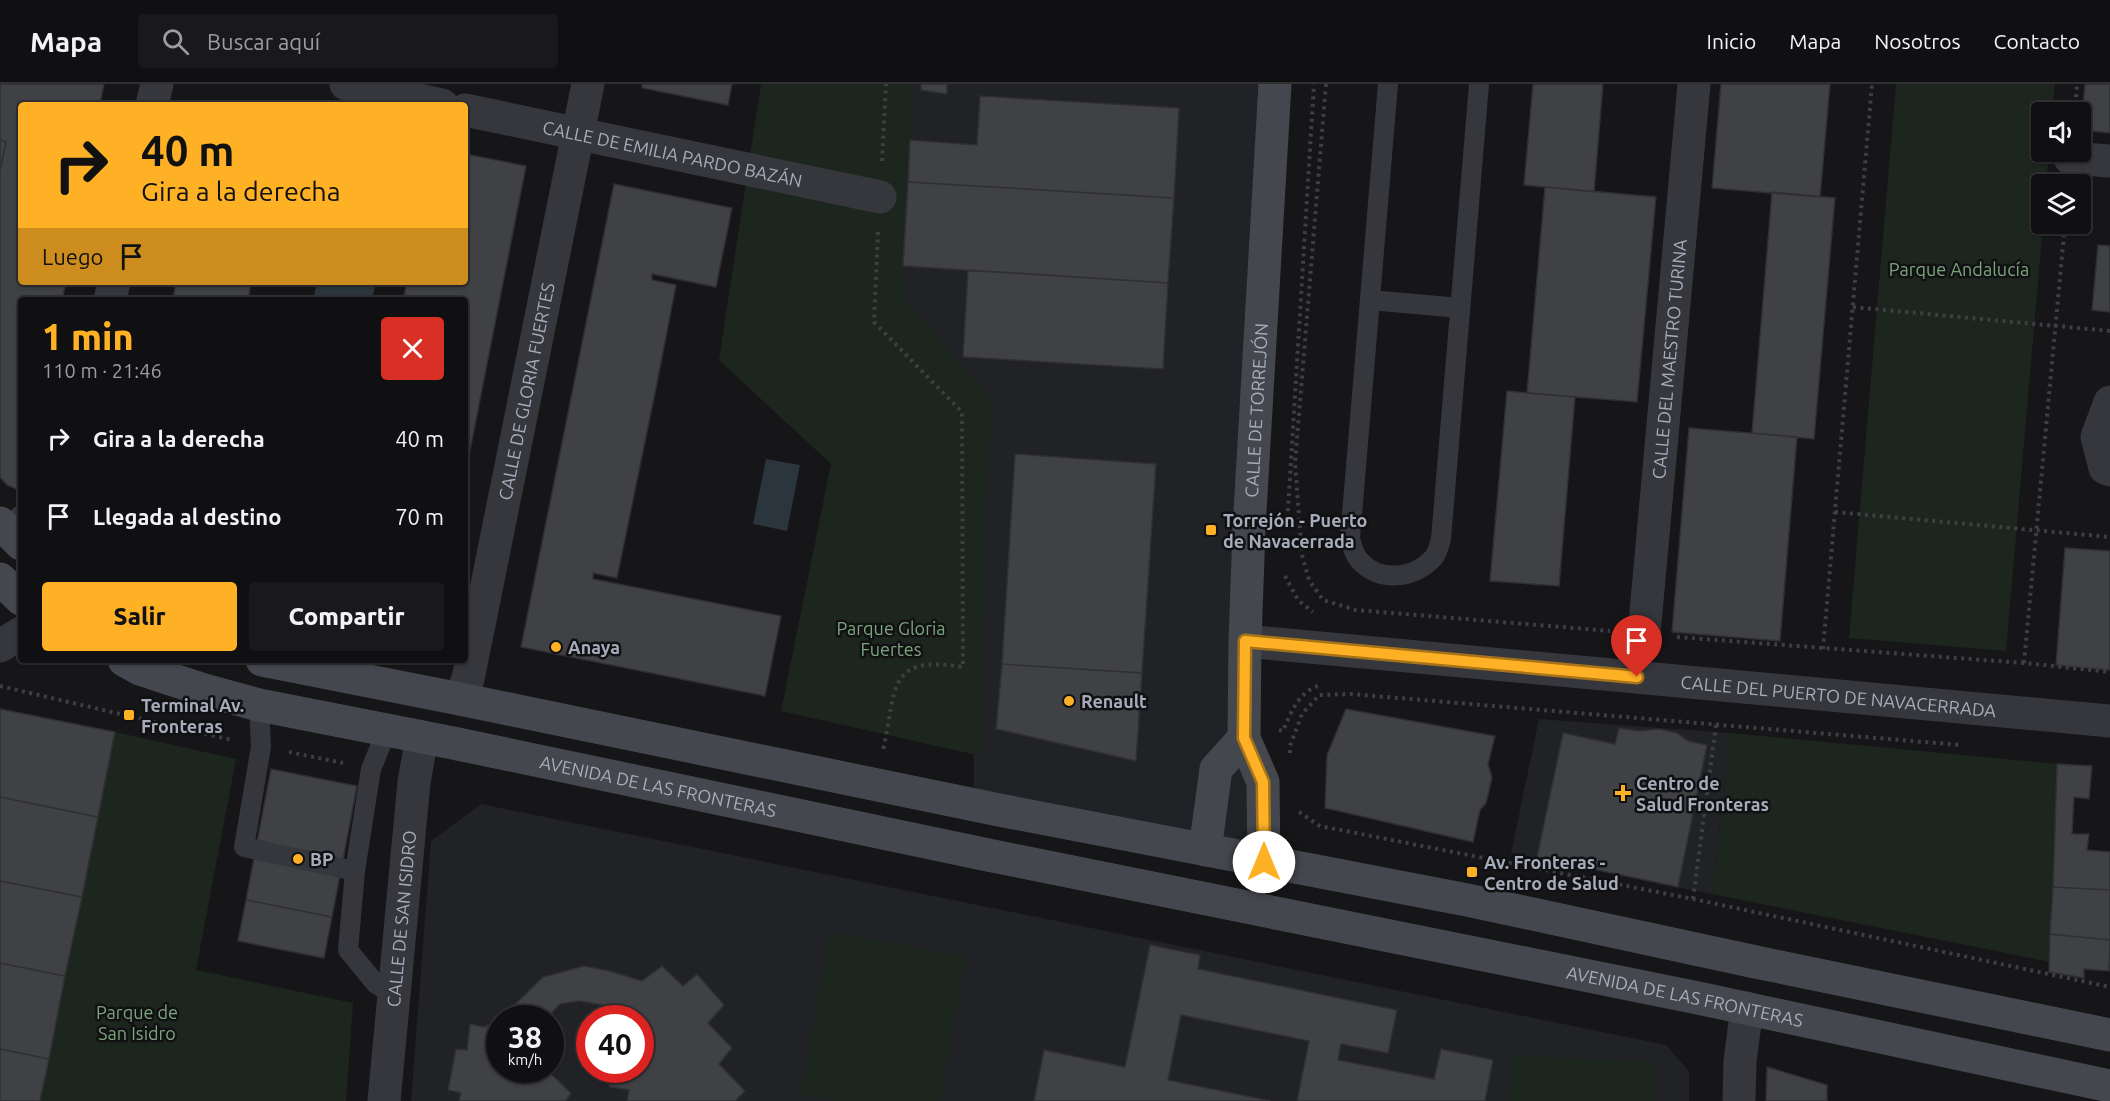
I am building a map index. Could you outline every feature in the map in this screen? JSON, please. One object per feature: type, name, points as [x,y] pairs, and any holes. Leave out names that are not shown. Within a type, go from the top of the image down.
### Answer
[{"type":"main road","name":"CALLE DE TORREJÓN","points":[[1264,862],[1263,782],[1244,732],[1245,641],[1275,84]]},
{"type":"main road","points":[[0,579],[18,596]]},
{"type":"main road","name":"AVENIDA DE LAS FRONTERAS","points":[[129,663],[140,669],[182,683],[259,705],[1196,898],[1747,1008],[2110,1086]]},
{"type":"main road","points":[[277,663],[1264,862],[1467,900],[2110,1035]]},
{"type":"main road","points":[[1244,732],[1216,769],[1205,850],[1230,882],[1259,909]]},
{"type":"main road","points":[[1196,898],[1264,862]]},
{"type":"street","points":[[153,102],[157,84]]},
{"type":"street","points":[[346,84],[428,102]]},
{"type":"street","name":"CALLE DE GLORIA FUERTES","points":[[460,699],[468,679],[588,84]]},
{"type":"street","name":"CALLE DEL MAESTRO TURINA","points":[[1644,634],[1694,84]]},
{"type":"street","name":"CALLE DE EMILIA PARDO BAZÁN","points":[[468,111],[880,197]]},
{"type":"street","points":[[2091,160],[2110,161]]},
{"type":"street","points":[[2110,402],[2097,437],[2105,468],[2110,471]]},
{"type":"street","points":[[0,646],[18,635]]},
{"type":"street","name":"CALLE DEL PUERTO DE NAVACERRADA","points":[[1245,641],[2110,721]]},
{"type":"street","name":"CALLE DE SAN ISIDRO","points":[[384,1101],[414,782],[422,737]]},
{"type":"street","points":[[1739,1101],[1740,1061],[1747,1008]]},
{"type":"lane","points":[[1388,84],[1350,538],[1357,559],[1372,572],[1397,576],[1418,572],[1436,555],[1441,539],[1479,84]]},
{"type":"lane","points":[[1370,300],[1460,308]]},
{"type":"lane","points":[[259,705],[261,747],[244,847],[355,870]]},
{"type":"lane","points":[[387,730],[371,769],[355,870],[348,950],[376,984],[394,995]]},
{"type":"path","points":[[882,752],[895,687],[911,668],[938,663],[963,667],[962,412],[874,322],[886,84]]},
{"type":"path","points":[[1287,534],[1314,84]]},
{"type":"path","points":[[1326,84],[1295,463],[1302,555],[1308,580],[1323,600],[1356,610],[1823,649],[2024,663],[2110,672]]},
{"type":"path","points":[[1823,649],[1872,84]]},
{"type":"path","points":[[2075,102],[2077,84]]},
{"type":"path","points":[[2024,663],[2064,234]]},
{"type":"path","points":[[1853,307],[2110,331]]},
{"type":"path","points":[[1835,512],[2110,537]]},
{"type":"path","points":[[1244,732],[1283,731],[1293,707],[1312,687],[1331,684],[1338,621],[1318,616],[1298,600],[1285,579],[1285,568]]},
{"type":"path","points":[[1290,756],[1290,746],[1302,714],[1319,695],[1351,694],[1967,746]]},
{"type":"path","points":[[1693,899],[1716,725]]},
{"type":"path","points":[[1296,804],[1299,813],[1320,826],[1693,899],[2110,987]]},
{"type":"shaded area","points":[[893,84],[1275,84],[1249,529],[1264,862],[974,804],[971,409],[878,319]]},
{"type":"shaded area","points":[[316,285],[375,286],[373,297],[314,297]]},
{"type":"shaded area","points":[[766,459],[800,465],[787,531],[753,524]]},
{"type":"shaded area","name":"Centro de Salud Fronteras","points":[[1539,719],[1730,733],[1712,894],[1511,853]]},
{"type":"shaded area","points":[[481,804],[1666,1045],[1689,1071],[1689,1101],[411,1101],[431,841]]},
{"type":"green space","name":"Parque Gloria Fuertes","points":[[761,84],[914,84],[903,266],[907,301],[990,398],[981,756],[781,711],[831,464],[719,360]]},
{"type":"green space","name":"Parque Andalucía","points":[[1896,84],[2055,84],[2053,102],[2031,102],[2031,162],[2048,162],[2047,174],[2031,174],[2031,234],[2042,234],[2006,651],[1849,638]]},
{"type":"green space","name":"Parque de San Isidro","points":[[115,732],[236,759],[196,970],[353,1003],[346,1101],[40,1101]]},
{"type":"green space","points":[[1730,733],[2057,764],[2050,962],[1712,894]]},
{"type":"green space","points":[[829,932],[966,956],[940,1101],[839,1101],[801,1094]]},
{"type":"green space","points":[[1510,1056],[1655,1061],[1653,1101],[1508,1101]]},
{"type":"building","points":[[0,84],[104,84],[101,102],[18,102],[18,285],[65,285],[63,297],[18,297],[18,490],[7,485],[0,477],[0,171],[6,142],[0,140]]},
{"type":"building","points":[[642,84],[732,84],[728,105],[642,88]]},
{"type":"building","points":[[921,84],[947,84],[947,94],[921,90]]},
{"type":"building","points":[[1533,84],[1603,84],[1594,192],[1524,185]]},
{"type":"building","points":[[1721,84],[1830,84],[1820,197],[1712,188]]},
{"type":"building","points":[[2085,84],[2110,84],[2110,133],[2091,131],[2091,102],[2083,102]]},
{"type":"building","points":[[980,96],[1179,108],[1174,198],[908,182],[910,140],[977,145]]},
{"type":"building","points":[[0,140],[6,142],[0,171]]},
{"type":"building","points":[[468,155],[526,166],[468,461],[468,297],[404,297],[406,285],[468,285]]},
{"type":"building","points":[[908,182],[1174,198],[1168,283],[903,266]]},
{"type":"building","points":[[614,184],[732,208],[716,287],[652,274],[652,280],[676,285],[617,578],[593,573],[593,579],[781,616],[765,696],[521,647]]},
{"type":"building","points":[[1545,187],[1656,197],[1637,402],[1527,393]]},
{"type":"building","points":[[1772,192],[1835,198],[1814,439],[1752,433]]},
{"type":"building","points":[[2098,245],[2110,246],[2110,312],[2092,310]]},
{"type":"building","points":[[968,270],[1168,283],[1163,369],[963,357]]},
{"type":"building","points":[[176,285],[250,285],[248,297],[174,297]]},
{"type":"building","points":[[1507,391],[1575,397],[1559,586],[1490,581]]},
{"type":"building","points":[[1689,428],[1797,437],[1780,641],[1672,632]]},
{"type":"building","points":[[1015,454],[1156,464],[1142,673],[1002,664]]},
{"type":"building","points":[[2065,548],[2110,551],[2110,670],[2056,665]]},
{"type":"building","name":"Renault","points":[[1002,664],[1142,673],[1136,761],[996,729]]},
{"type":"building","points":[[0,709],[115,732],[98,817],[0,797]]},
{"type":"building","points":[[1346,709],[1495,736],[1488,764],[1492,778],[1486,803],[1480,810],[1473,842],[1325,808],[1327,755]]},
{"type":"building","name":"Centro de Salud Fronteras","points":[[1619,728],[1638,731],[1659,729],[1677,733],[1688,741],[1707,745],[1678,887],[1537,857],[1563,733],[1615,744]]},
{"type":"building","points":[[2057,764],[2092,766],[2089,799],[2074,797],[2072,834],[2089,834],[2087,850],[2110,852],[2110,890],[2053,887]]},
{"type":"building","points":[[271,769],[357,786],[332,917],[246,900]]},
{"type":"building","points":[[0,797],[98,817],[82,897],[0,881]]},
{"type":"building","points":[[0,881],[82,897],[65,976],[0,963]]},
{"type":"building","points":[[2053,887],[2110,890],[2110,940],[2050,934]]},
{"type":"building","points":[[246,900],[332,917],[324,958],[238,941]]},
{"type":"building","points":[[2050,934],[2110,940],[2109,971],[2084,969],[2084,978],[2049,972]]},
{"type":"building","points":[[1150,945],[1200,955],[1198,969],[1397,1010],[1388,1053],[1341,1044],[1338,1060],[1434,1079],[1441,1049],[1493,1060],[1485,1101],[1297,1101],[1309,1041],[1181,1015],[1168,1080],[1271,1101],[1034,1101],[1044,1050],[1125,1067]]},
{"type":"building","points":[[0,963],[65,976],[49,1059],[0,1049]]},
{"type":"building","points":[[584,966],[642,981],[662,966],[683,986],[697,974],[724,1005],[708,1023],[732,1048],[719,1064],[745,1091],[735,1101],[627,1101],[629,1090],[609,1087],[610,1083],[654,1083],[654,1005],[603,1005],[579,1001],[559,1005],[514,1005],[543,977]]},
{"type":"building","points":[[470,1024],[486,1026],[486,1083],[561,1083],[571,1093],[566,1101],[459,1101],[461,1093],[448,1090],[456,1049],[467,1050]]},
{"type":"building","points":[[0,1049],[49,1059],[40,1101],[0,1101]]},
{"type":"building","points":[[1767,1067],[1827,1085],[1827,1101],[1766,1101]]},
{"type":"place","name":"Torrejón - Puerto de Navacerrada","points":[[1211,530]]},
{"type":"place","name":"Anaya","points":[[556,647]]},
{"type":"place","name":"Renault","points":[[1069,701]]},
{"type":"place","name":"Terminal Av. Fronteras","points":[[129,715]]},
{"type":"place","name":"Centro de Salud Fronteras","points":[[1623,793]]},
{"type":"place","name":"BP","points":[[298,859]]},
{"type":"place","name":"Av. Fronteras - Centro de Salud","points":[[1472,872]]},
{"type":"route","points":[[1264,862],[1263,782],[1244,738],[1245,641],[1637,677]]}]
